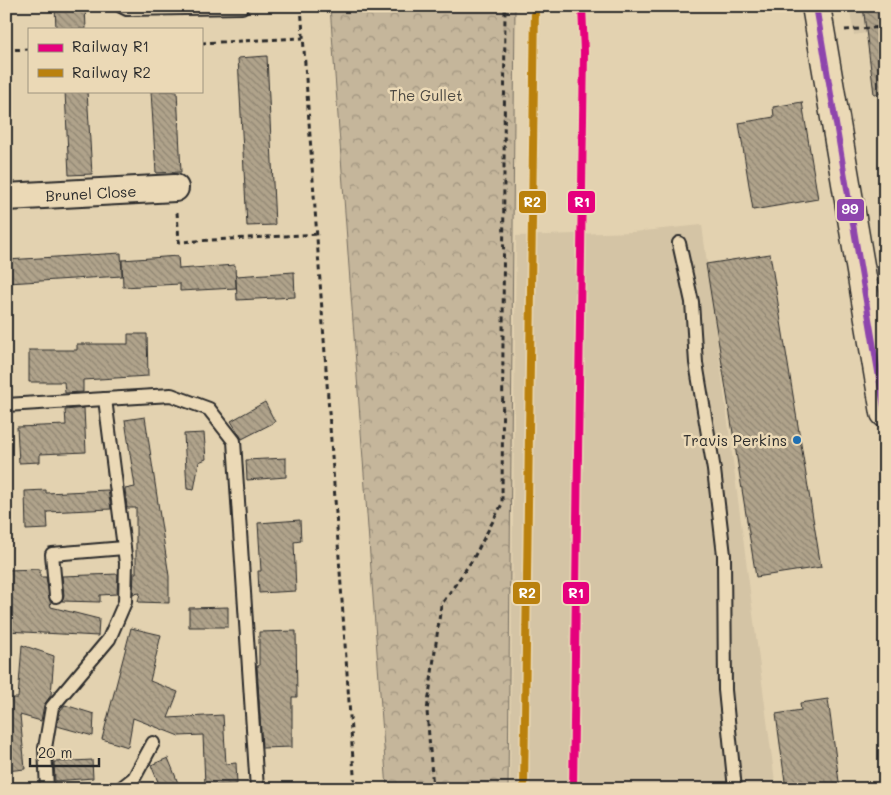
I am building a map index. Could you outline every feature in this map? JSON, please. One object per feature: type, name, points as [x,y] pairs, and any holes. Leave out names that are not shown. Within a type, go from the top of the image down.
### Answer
[{"type":"street","points":[[818,19],[885,413]]},
{"type":"street","name":"Brunel Close","points":[[6,197],[175,188]]},
{"type":"lane","points":[[122,6],[127,8],[242,7]]},
{"type":"lane","points":[[679,243],[692,302],[696,364],[714,470],[724,555],[725,690],[735,789]]},
{"type":"lane","points":[[6,405],[171,395],[209,408],[234,441],[256,789]]},
{"type":"lane","points":[[47,789],[45,748],[52,707],[109,639],[124,602],[124,548],[105,399]]},
{"type":"lane","points":[[56,596],[52,554],[124,548]]},
{"type":"lane","points":[[120,789],[134,778],[153,743]]},
{"type":"path","points":[[301,6],[355,789]]},
{"type":"path","points":[[433,789],[427,711],[440,606],[473,559],[502,504],[505,6]]},
{"type":"path","points":[[818,19],[885,27]]},
{"type":"path","points":[[202,43],[303,38]]},
{"type":"path","points":[[6,50],[28,49]]},
{"type":"path","points":[[175,188],[179,242],[318,234]]},
{"type":"shaded area","points":[[849,6],[885,6],[885,30],[854,35]]},
{"type":"shaded area","points":[[702,225],[776,789],[510,789],[516,236],[633,232]]},
{"type":"green space","name":"The Gullet","points":[[330,6],[515,6],[508,789],[387,789]]},
{"type":"building","points":[[55,6],[85,6],[86,28],[56,28]]},
{"type":"building","points":[[863,6],[885,6],[885,93],[874,94]]},
{"type":"building","points":[[267,56],[275,225],[247,226],[238,58]]},
{"type":"building","points":[[65,92],[87,92],[92,174],[69,175]]},
{"type":"building","points":[[151,92],[177,92],[181,172],[156,173]]},
{"type":"building","points":[[802,102],[818,199],[753,210],[739,123],[774,117],[773,107]]},
{"type":"building","points":[[121,253],[122,276],[8,283],[7,260]]},
{"type":"building","points":[[770,254],[821,567],[756,577],[706,264]]},
{"type":"building","points":[[178,256],[179,269],[235,265],[236,288],[180,291],[180,284],[123,287],[122,260]]},
{"type":"building","points":[[294,272],[295,297],[237,300],[236,276]]},
{"type":"building","points":[[128,334],[147,334],[148,376],[83,380],[83,392],[65,393],[64,382],[29,382],[29,350],[77,350],[77,344],[128,344]]},
{"type":"building","points":[[265,402],[275,422],[242,439],[231,421]]},
{"type":"building","points":[[84,408],[86,452],[40,454],[40,462],[19,463],[17,427],[66,425],[65,410]]},
{"type":"building","points":[[145,417],[169,576],[169,603],[138,602],[140,593],[133,594],[134,573],[136,573],[136,508],[127,508],[125,489],[135,487],[125,420]]},
{"type":"building","points":[[204,433],[206,459],[199,462],[194,490],[187,489],[184,434]]},
{"type":"building","points":[[286,458],[286,477],[247,480],[246,460]]},
{"type":"building","points":[[46,490],[46,493],[108,490],[111,509],[47,512],[48,529],[26,530],[25,491]]},
{"type":"building","points":[[300,520],[301,541],[294,542],[296,591],[259,593],[258,571],[261,571],[258,523]]},
{"type":"building","points":[[40,569],[40,577],[46,577],[51,607],[99,619],[98,636],[6,631],[6,570]]},
{"type":"building","points":[[118,574],[117,594],[100,595],[100,602],[62,601],[64,595],[62,576]]},
{"type":"building","points":[[228,607],[228,627],[189,627],[189,608]]},
{"type":"building","points":[[131,628],[161,635],[150,681],[178,692],[168,718],[223,715],[226,764],[236,763],[237,784],[205,785],[203,735],[179,736],[133,718],[128,747],[102,739]]},
{"type":"building","points":[[296,631],[297,697],[292,697],[292,747],[262,748],[257,666],[259,666],[259,632]]},
{"type":"building","points":[[22,645],[54,656],[51,695],[44,705],[41,721],[20,715],[25,769],[6,771],[6,698],[18,698]]},
{"type":"building","points":[[828,699],[840,789],[786,789],[776,714],[801,710],[800,703]]},
{"type":"building","points":[[65,705],[94,714],[93,736],[57,726],[60,711]]},
{"type":"building","points":[[168,758],[180,789],[161,789],[151,765]]},
{"type":"building","points":[[92,760],[93,778],[55,781],[54,762]]},
{"type":"rail line","name":"R2","points":[[524,789],[535,6]]},
{"type":"rail line","name":"R1","points":[[573,789],[584,52],[582,6]]},
{"type":"transit line","name":"99","points":[[816,6],[885,413]]},
{"type":"place","name":"Travis Perkins","points":[[797,440]]}]
